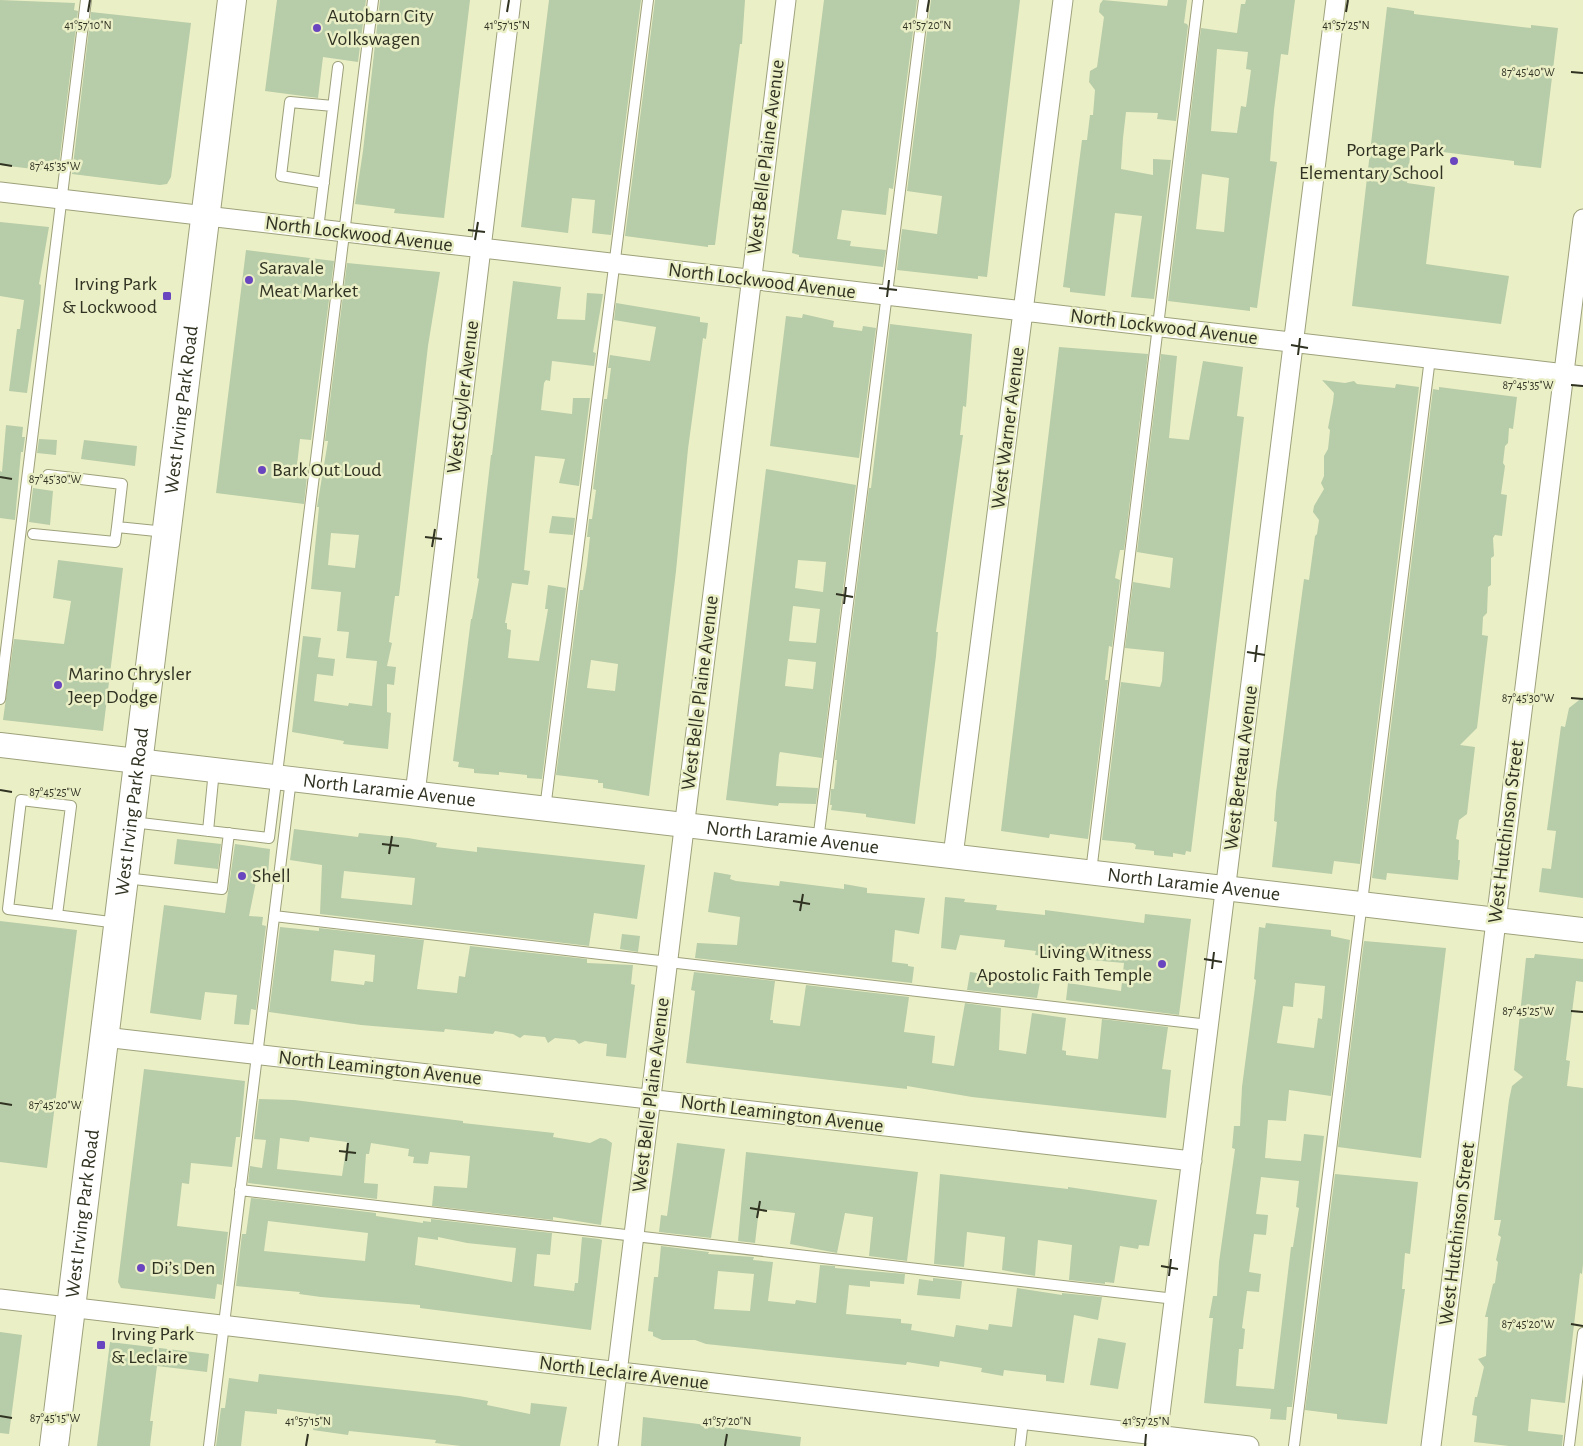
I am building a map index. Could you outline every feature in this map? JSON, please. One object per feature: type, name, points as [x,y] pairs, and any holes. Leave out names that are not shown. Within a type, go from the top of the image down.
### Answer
[{"type":"main road","name":"West Irving Park Road","points":[[54,1446],[232,0]]},
{"type":"street","name":"West Cuyler Avenue","points":[[415,794],[510,0]]},
{"type":"street","name":"West Belle Plaine Avenue","points":[[608,1446],[786,0]]},
{"type":"street","name":"West Warner Avenue","points":[[953,856],[1063,0]]},
{"type":"street","name":"West Berteau Avenue","points":[[1157,1441],[1336,0]]},
{"type":"street","name":"North Lockwood Avenue","points":[[0,192],[1583,376]]},
{"type":"street","name":"West Hutchinson Street","points":[[1431,1446],[1583,218]]},
{"type":"street","name":"North Laramie Avenue","points":[[0,745],[1583,930]]},
{"type":"street","name":"North Leamington Avenue","points":[[104,1037],[1192,1161]]},
{"type":"street","name":"North Leclaire Avenue","points":[[0,1299],[1023,1420],[1157,1441],[1249,1446]]},
{"type":"lane","points":[[0,699],[86,0]]},
{"type":"lane","points":[[209,1446],[274,916],[284,778],[344,232],[373,0]]},
{"type":"lane","points":[[545,809],[616,264],[648,0]]},
{"type":"lane","points":[[818,841],[924,0]]},
{"type":"lane","points":[[1091,872],[1198,0]]},
{"type":"lane","points":[[318,229],[338,67]]},
{"type":"lane","points":[[324,183],[281,176],[290,102],[333,106]]},
{"type":"lane","points":[[1294,1446],[1430,358]]},
{"type":"lane","points":[[33,534],[115,542],[122,484],[48,475]]},
{"type":"lane","points":[[117,527],[167,532]]},
{"type":"lane","points":[[208,831],[214,770]]},
{"type":"lane","points":[[131,822],[269,838],[284,778]]},
{"type":"lane","points":[[58,915],[71,806],[21,800],[8,909],[118,923]]},
{"type":"lane","points":[[124,878],[222,889],[229,833]]},
{"type":"lane","points":[[274,916],[1209,1025]]},
{"type":"lane","points":[[240,1190],[1175,1299]]},
{"type":"lane","points":[[1569,1446],[1583,1332]]},
{"type":"lane","points":[[1020,1446],[1023,1420]]},
{"type":"building","points":[[0,0],[75,3],[74,10],[78,11],[58,172],[0,165]]},
{"type":"building","name":"Autobarn City Volkswagen","points":[[277,0],[366,0],[358,62],[323,57],[318,98],[265,91]]},
{"type":"building","points":[[380,0],[470,0],[444,218],[394,213],[395,209],[355,204]]},
{"type":"building","points":[[549,0],[641,0],[611,235],[592,233],[595,200],[572,198],[568,233],[521,227]]},
{"type":"building","points":[[655,0],[745,0],[742,44],[740,44],[715,245],[708,245],[708,247],[625,236]]},
{"type":"building","points":[[824,0],[917,0],[893,189],[889,188],[886,215],[842,210],[837,239],[851,241],[850,246],[886,250],[883,267],[799,257],[799,255],[792,253]]},
{"type":"building","points":[[931,0],[1020,0],[987,277],[978,276],[978,279],[897,270],[902,229],[937,234],[942,196],[907,191]]},
{"type":"building","points":[[1103,0],[1167,6],[1168,0],[1187,0],[1184,23],[1188,26],[1176,121],[1157,119],[1158,113],[1126,112],[1123,138],[1121,169],[1153,175],[1153,159],[1171,160],[1154,299],[1131,297],[1142,216],[1115,213],[1105,296],[1070,292],[1070,288],[1063,287],[1082,140],[1087,140],[1090,115],[1093,115],[1095,90],[1089,82],[1090,71],[1097,67],[1104,17],[1099,12],[1100,4]]},
{"type":"building","points":[[1246,0],[1295,0],[1288,55],[1281,54],[1274,110],[1270,161],[1277,162],[1257,308],[1250,307],[1250,311],[1168,301],[1201,28],[1237,33],[1241,4],[1245,4]],"holes":[[[1217,49],[1248,52],[1246,69],[1251,70],[1246,107],[1241,106],[1237,133],[1211,131]],[[1202,174],[1229,178],[1224,232],[1196,229]]]},
{"type":"building","points":[[1387,7],[1414,11],[1414,14],[1531,28],[1531,25],[1558,28],[1541,168],[1514,165],[1514,161],[1411,148],[1407,183],[1435,187],[1426,264],[1509,276],[1501,324],[1352,306]]},
{"type":"building","points":[[91,12],[191,23],[171,177],[167,184],[160,185],[72,174]]},
{"type":"building","points":[[0,222],[49,227],[39,284],[41,285],[40,303],[27,393],[9,391],[17,329],[20,329],[24,300],[0,296]]},
{"type":"building","points":[[246,250],[334,261],[311,440],[300,439],[297,465],[308,467],[304,504],[216,493]]},
{"type":"building","points":[[347,263],[440,272],[428,346],[399,596],[395,596],[389,642],[392,643],[387,666],[396,667],[394,685],[387,684],[387,712],[391,713],[388,749],[343,744],[344,741],[292,732],[303,636],[321,638],[318,657],[335,659],[333,676],[317,674],[314,701],[348,706],[349,703],[372,706],[377,661],[346,658],[349,632],[337,631],[341,592],[311,589],[319,507],[317,507],[328,441],[325,441]],"holes":[[[331,533],[359,535],[355,568],[328,565]]]},
{"type":"building","points":[[513,281],[561,287],[557,319],[585,320],[587,293],[603,294],[593,352],[596,353],[594,366],[552,361],[550,381],[546,380],[544,383],[541,410],[572,414],[573,398],[590,398],[579,486],[559,483],[565,459],[535,456],[524,570],[530,571],[528,585],[512,583],[505,623],[507,623],[507,629],[511,630],[508,658],[539,661],[548,609],[545,609],[548,585],[566,588],[542,779],[527,778],[527,775],[499,772],[499,775],[474,773],[474,769],[458,767],[459,762],[453,761],[471,619],[479,579],[477,578],[491,455]]},
{"type":"building","points":[[616,303],[700,317],[700,322],[708,323],[706,339],[703,338],[688,449],[676,571],[649,796],[603,788],[603,783],[598,783],[598,780],[556,775],[580,590],[583,590],[587,565],[590,537],[587,537],[589,519],[592,519],[596,490],[593,489],[604,399],[607,399],[611,368],[608,368],[610,355],[650,361],[656,327],[614,320]],"holes":[[[591,660],[618,664],[615,691],[587,688]]]},
{"type":"building","points":[[803,314],[834,321],[833,327],[862,331],[863,326],[876,328],[859,458],[770,446],[786,316],[802,318]]},
{"type":"building","points":[[890,324],[972,334],[966,407],[963,406],[960,435],[963,435],[936,632],[938,632],[936,656],[915,824],[866,817],[866,814],[831,810],[832,805],[830,805],[831,789],[834,789],[837,760],[835,760],[869,488],[871,488]]},
{"type":"building","points":[[1059,347],[1148,354],[1124,550],[1120,550],[1115,578],[1120,580],[1112,647],[1109,646],[1105,680],[1108,680],[1088,839],[1050,834],[1049,838],[1001,831]]},
{"type":"building","points":[[1161,354],[1177,356],[1169,438],[1189,440],[1203,361],[1243,367],[1237,416],[1244,417],[1191,852],[1186,851],[1185,855],[1173,853],[1173,857],[1154,855],[1154,851],[1135,849],[1136,845],[1133,843],[1102,840],[1121,682],[1160,687],[1162,681],[1164,652],[1125,648],[1133,582],[1170,588],[1173,558],[1137,552]]},
{"type":"building","points":[[1322,380],[1345,383],[1354,381],[1357,384],[1395,388],[1396,384],[1419,387],[1360,864],[1334,861],[1332,874],[1272,867],[1277,822],[1274,821],[1276,793],[1294,653],[1304,579],[1309,580],[1319,520],[1313,512],[1314,506],[1324,489],[1321,483],[1324,476],[1324,456],[1328,449],[1330,430],[1328,428],[1334,393]]},
{"type":"building","points":[[1439,387],[1517,397],[1513,429],[1509,428],[1508,443],[1505,446],[1503,463],[1505,466],[1501,494],[1507,495],[1502,536],[1495,535],[1493,538],[1494,556],[1491,558],[1491,585],[1488,587],[1487,613],[1483,617],[1482,635],[1488,636],[1477,728],[1460,745],[1475,747],[1467,814],[1459,820],[1456,839],[1459,840],[1458,860],[1460,860],[1458,880],[1387,873],[1386,880],[1372,878],[1433,389],[1439,390]]},
{"type":"building","points":[[6,425],[23,427],[22,437],[25,437],[23,452],[21,452],[15,520],[0,518],[0,471],[2,472]]},
{"type":"building","points":[[39,439],[57,440],[56,455],[37,453]]},
{"type":"building","points":[[84,440],[137,446],[135,466],[81,459]]},
{"type":"building","points":[[766,469],[856,485],[822,758],[780,752],[779,755],[776,786],[818,788],[816,804],[779,803],[778,806],[726,800]],"holes":[[[798,560],[826,562],[823,592],[795,588]],[[793,606],[820,609],[816,643],[789,641]],[[788,659],[816,662],[813,689],[785,686]]]},
{"type":"building","points":[[33,488],[53,491],[50,525],[29,522]]},
{"type":"building","points":[[552,516],[575,518],[573,535],[549,533]]},
{"type":"building","name":"Marino Chrysler Jeep Dodge","points":[[58,560],[123,568],[103,731],[3,720],[14,639],[64,644],[71,601],[53,598]]},
{"type":"building","points":[[1583,697],[1583,898],[1539,892],[1542,868],[1551,869],[1556,831],[1547,830],[1561,726],[1565,727],[1569,708]]},
{"type":"building","points":[[294,829],[358,837],[359,833],[408,838],[437,843],[436,847],[477,852],[477,847],[645,865],[637,919],[594,913],[589,946],[320,914],[322,865],[290,860]],"holes":[[[344,871],[415,878],[412,905],[341,898]]]},
{"type":"building","name":"Shell","points":[[177,839],[221,844],[218,869],[174,864]]},
{"type":"building","points":[[235,844],[270,849],[268,874],[258,872],[249,916],[263,917],[262,925],[266,926],[256,1010],[251,1009],[249,1025],[234,1024],[237,995],[205,992],[201,1020],[150,1013],[164,905],[225,913]]},
{"type":"building","points":[[714,872],[731,875],[730,879],[736,881],[779,886],[780,881],[844,889],[844,884],[867,888],[867,893],[925,898],[919,934],[895,930],[892,962],[908,964],[908,966],[914,967],[912,983],[695,958],[697,943],[737,945],[740,917],[708,912]]},
{"type":"building","points":[[945,897],[965,899],[964,902],[997,905],[996,910],[1045,915],[1045,910],[1144,923],[1145,914],[1191,919],[1179,1015],[1066,1000],[1068,983],[1121,991],[1124,963],[1035,955],[1036,951],[1004,947],[1005,940],[960,935],[956,950],[941,948]]},
{"type":"building","points":[[0,921],[77,930],[47,1168],[0,1162]]},
{"type":"building","points":[[1266,923],[1331,930],[1331,936],[1350,940],[1331,1096],[1289,1090],[1286,1121],[1268,1120],[1265,1158],[1301,1161],[1304,1134],[1324,1136],[1292,1407],[1287,1407],[1286,1420],[1270,1419],[1271,1409],[1204,1403],[1213,1318],[1209,1318],[1213,1296],[1217,1296],[1219,1262],[1235,1149],[1232,1148],[1234,1126],[1240,1126],[1242,1087],[1256,980],[1254,979],[1259,927],[1265,928]],"holes":[[[1295,983],[1325,986],[1322,1019],[1318,1018],[1314,1048],[1277,1043],[1283,1006],[1293,1007]],[[1261,1177],[1299,1181],[1296,1207],[1299,1208],[1293,1247],[1291,1247],[1274,1389],[1236,1386],[1239,1349],[1243,1349],[1245,1329],[1242,1328],[1247,1291],[1259,1292],[1261,1274],[1249,1272],[1254,1234],[1266,1235],[1268,1215],[1256,1214]]]},
{"type":"building","points":[[280,927],[319,931],[319,928],[424,940],[417,989],[457,993],[459,976],[465,977],[470,946],[587,959],[587,963],[633,965],[631,984],[635,985],[626,1058],[606,1056],[607,1044],[585,1041],[579,1044],[575,1040],[555,1038],[548,1043],[545,1037],[524,1035],[520,1038],[513,1034],[495,1031],[493,1034],[445,1029],[444,1032],[361,1025],[269,1012]],"holes":[[[334,950],[375,955],[373,982],[365,981],[364,985],[331,981]]]},
{"type":"building","points":[[622,934],[640,936],[638,952],[620,949]]},
{"type":"building","points":[[1364,941],[1446,948],[1421,1158],[1338,1147]]},
{"type":"building","points":[[1535,954],[1583,959],[1583,982],[1576,981],[1566,1060],[1570,1061],[1567,1086],[1583,1088],[1582,1274],[1580,1273],[1565,1403],[1531,1399],[1528,1431],[1563,1435],[1562,1446],[1509,1446],[1474,1442],[1477,1416],[1472,1415],[1484,1367],[1478,1359],[1486,1356],[1488,1317],[1485,1317],[1493,1284],[1495,1283],[1498,1262],[1496,1260],[1501,1237],[1498,1235],[1501,1220],[1494,1220],[1509,1100],[1512,1086],[1523,1077],[1514,1070],[1526,958],[1534,958]]},
{"type":"building","points":[[694,972],[775,981],[770,1020],[773,1020],[773,1023],[800,1026],[806,985],[909,997],[904,1032],[935,1036],[932,1063],[954,1066],[965,1003],[1001,1008],[999,1050],[1026,1054],[1032,1013],[1066,1018],[1062,1050],[1066,1051],[1066,1055],[1098,1059],[1102,1019],[1168,1027],[1162,1069],[1171,1070],[1166,1118],[972,1097],[907,1086],[907,1089],[686,1063],[695,991],[691,990]]},
{"type":"building","points":[[970,972],[1040,982],[1037,998],[967,990]]},
{"type":"building","points":[[144,1069],[245,1081],[240,1137],[236,1137],[232,1167],[191,1163],[189,1184],[182,1183],[177,1226],[228,1232],[222,1285],[217,1284],[215,1299],[121,1288],[118,1282]]},
{"type":"building","points":[[259,1099],[294,1100],[463,1121],[463,1123],[554,1133],[553,1137],[590,1143],[600,1138],[612,1143],[601,1225],[553,1217],[553,1220],[432,1206],[434,1186],[467,1188],[470,1156],[430,1152],[428,1164],[413,1163],[414,1157],[408,1156],[409,1149],[371,1143],[369,1154],[366,1154],[364,1183],[378,1184],[377,1199],[248,1183],[250,1166],[262,1168],[266,1140],[254,1139]],"holes":[[[310,1137],[347,1142],[342,1176],[277,1169],[280,1138],[309,1142]]]},
{"type":"building","points":[[677,1143],[725,1149],[711,1238],[659,1232],[661,1215],[667,1216]]},
{"type":"building","points":[[746,1152],[918,1172],[907,1261],[869,1256],[873,1217],[845,1213],[837,1253],[790,1244],[795,1213],[759,1209],[755,1243],[738,1241]]},
{"type":"building","points":[[940,1174],[1068,1189],[1068,1187],[1157,1200],[1149,1246],[1139,1245],[1138,1249],[1120,1246],[1114,1283],[1105,1282],[1105,1284],[1069,1280],[1072,1245],[1038,1240],[1035,1276],[1002,1270],[1005,1237],[967,1232],[964,1267],[934,1264]]},
{"type":"building","points":[[1335,1174],[1418,1182],[1410,1254],[1405,1253],[1402,1289],[1405,1289],[1387,1424],[1337,1419],[1337,1414],[1305,1410]]},
{"type":"building","points":[[251,1198],[376,1213],[376,1216],[423,1223],[423,1221],[431,1222],[431,1219],[552,1233],[550,1255],[537,1254],[534,1286],[574,1291],[575,1283],[578,1283],[582,1237],[599,1239],[602,1240],[591,1330],[420,1308],[420,1305],[321,1297],[299,1294],[300,1292],[236,1286],[242,1234],[246,1234]],"holes":[[[268,1221],[368,1233],[365,1261],[264,1251]],[[418,1237],[438,1240],[438,1237],[467,1243],[516,1248],[512,1282],[415,1265]]]},
{"type":"building","points":[[661,1246],[709,1252],[708,1254],[754,1257],[753,1260],[773,1262],[768,1301],[795,1304],[796,1300],[816,1303],[820,1265],[905,1274],[904,1284],[870,1281],[870,1287],[849,1285],[846,1314],[901,1319],[901,1323],[912,1324],[911,1330],[954,1337],[956,1325],[988,1330],[989,1324],[1012,1327],[1017,1288],[1062,1295],[1062,1293],[1102,1297],[1098,1320],[1074,1315],[1064,1383],[1046,1381],[1046,1375],[1004,1370],[1003,1376],[981,1372],[982,1368],[940,1361],[939,1367],[907,1362],[906,1365],[706,1344],[695,1340],[662,1340],[653,1336],[653,1332],[648,1331],[654,1277],[658,1277]],"holes":[[[718,1271],[754,1274],[750,1311],[714,1309]]]},
{"type":"building","points":[[933,1278],[962,1281],[960,1299],[917,1295],[919,1279],[933,1281]]},
{"type":"building","points":[[0,1332],[22,1335],[9,1434],[0,1433]]},
{"type":"building","points":[[1098,1338],[1126,1343],[1118,1389],[1090,1385]]},
{"type":"building","points":[[110,1342],[209,1354],[207,1372],[157,1366],[150,1421],[153,1421],[150,1446],[97,1446]]},
{"type":"building","points":[[259,1374],[459,1396],[488,1401],[487,1405],[530,1414],[531,1403],[567,1407],[560,1446],[461,1446],[435,1443],[436,1440],[349,1431],[348,1435],[313,1430],[316,1414],[277,1409],[277,1414],[245,1411],[241,1446],[216,1446],[221,1408],[225,1408],[229,1378],[258,1382]]},
{"type":"building","points":[[643,1417],[801,1437],[800,1446],[641,1446]]},
{"type":"place","name":"Autobarn City Volkswagen","points":[[317,28]]},
{"type":"place","name":"Portage Park Elementary School","points":[[1454,161]]},
{"type":"place","name":"Saravale Meat Market","points":[[249,280]]},
{"type":"place","name":"Irving Park & Lockwood","points":[[167,296]]},
{"type":"place","name":"Bark Out Loud","points":[[262,470]]},
{"type":"place","name":"Marino Chrysler Jeep Dodge","points":[[58,685]]},
{"type":"place","name":"Shell","points":[[242,876]]},
{"type":"place","name":"Living Witness Apostolic Faith Temple","points":[[1162,964]]},
{"type":"place","name":"Di’s Den","points":[[141,1268]]},
{"type":"place","name":"Irving Park & Leclaire","points":[[101,1345]]}]
